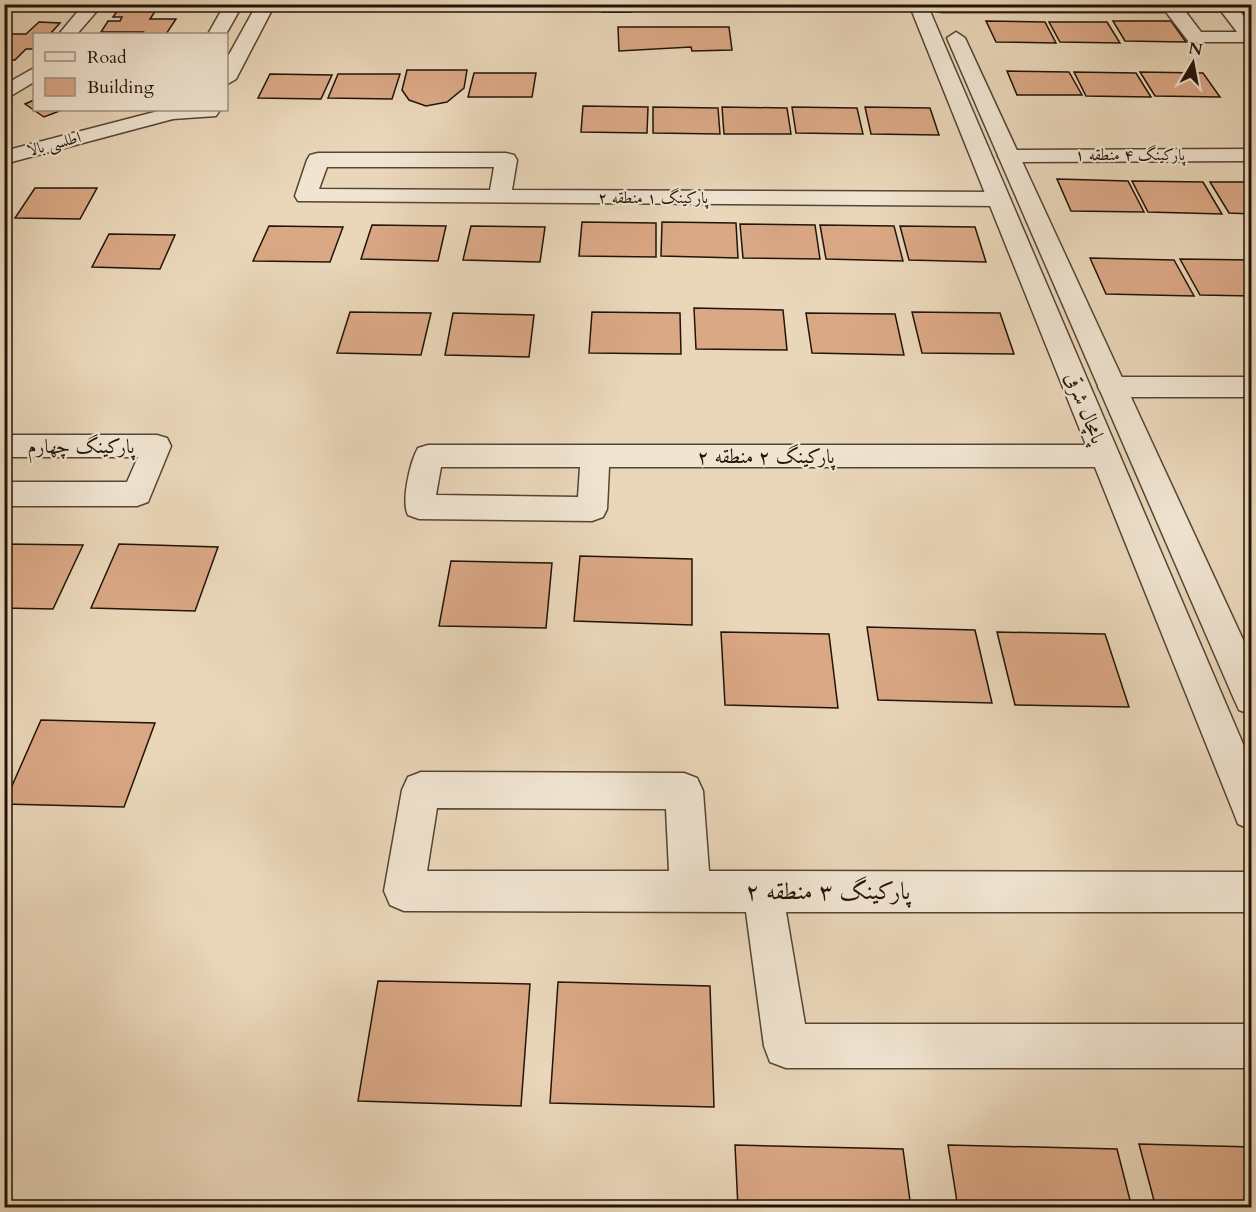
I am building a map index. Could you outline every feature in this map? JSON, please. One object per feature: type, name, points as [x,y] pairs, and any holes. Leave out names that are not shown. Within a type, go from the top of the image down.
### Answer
[{"type":"street","points":[[69,33],[94,4]]},
{"type":"street","points":[[218,33],[234,4]]},
{"type":"street","points":[[228,75],[266,4]]},
{"type":"street","points":[[934,5],[1226,6],[1251,37],[1196,38],[1171,6]]},
{"type":"street","name":"پامچال شرقی","points":[[934,5],[1009,156],[1251,699]]},
{"type":"street","name":"پامچال شرقی","points":[[934,5],[999,199],[1251,811]]},
{"type":"street","points":[[4,94],[33,75]]},
{"type":"street","name":"اطلسی بالا","points":[[4,158],[173,111],[210,111]]},
{"type":"street","name":"پارکینگ ۴ منطقه ۱","points":[[1009,156],[1251,155]]},
{"type":"street","name":"پارکینگ ۱ منطقه ۲","points":[[500,197],[506,160],[318,160],[306,196],[500,197],[999,199]]},
{"type":"street","points":[[1112,387],[1251,387]]},
{"type":"street","name":"پارکینگ چهارم","points":[[4,446],[157,446],[137,494],[4,494]]},
{"type":"street","name":"پارکینگ ۲ منطقه ۲","points":[[595,456],[592,509],[419,507],[428,456],[595,456],[1105,456]]},
{"type":"street","name":"پارکینگ ۳ منطقه ۲","points":[[690,892],[684,790],[421,790],[404,891],[690,892],[1251,892]]},
{"type":"street","points":[[763,891],[786,1046],[1251,1046]]},
{"type":"building","points":[[576,4],[774,4],[774,6],[748,6],[749,11],[720,11],[720,8],[630,8],[631,12],[602,12],[602,7],[576,7]]},
{"type":"building","points":[[120,7],[158,7],[150,19],[176,19],[167,33],[101,32],[108,21],[120,21],[122,17],[113,17]]},
{"type":"building","points":[[986,21],[1045,22],[1056,43],[996,42]]},
{"type":"building","points":[[1113,21],[1171,21],[1186,42],[1125,41]]},
{"type":"building","points":[[39,22],[60,23],[51,33],[33,33],[33,49],[26,49],[15,60],[4,60],[4,34],[26,34]]},
{"type":"building","points":[[1049,22],[1107,22],[1120,43],[1060,42]]},
{"type":"building","points":[[618,27],[729,27],[732,50],[692,51],[691,47],[619,51]]},
{"type":"building","points":[[407,70],[467,70],[464,88],[447,102],[426,106],[409,100],[402,90]]},
{"type":"building","points":[[1007,71],[1069,72],[1082,95],[1017,95]]},
{"type":"building","points":[[1074,72],[1136,73],[1151,97],[1086,96]]},
{"type":"building","points":[[1140,72],[1203,73],[1220,97],[1155,96]]},
{"type":"building","points":[[474,73],[536,73],[532,97],[468,97]]},
{"type":"building","points":[[270,74],[332,75],[321,99],[258,98]]},
{"type":"building","points":[[338,74],[400,74],[392,99],[328,98]]},
{"type":"building","points":[[33,100],[33,109],[25,104]]},
{"type":"building","points":[[583,106],[648,107],[647,133],[581,132]]},
{"type":"building","points":[[653,107],[718,108],[720,134],[653,133]]},
{"type":"building","points":[[722,107],[787,108],[791,134],[724,134]]},
{"type":"building","points":[[792,107],[857,108],[863,134],[796,133]]},
{"type":"building","points":[[865,107],[930,108],[939,135],[871,134]]},
{"type":"building","points":[[35,111],[59,111],[44,117]]},
{"type":"building","points":[[1057,179],[1128,181],[1144,212],[1071,211]]},
{"type":"building","points":[[1132,181],[1203,182],[1222,214],[1148,212]]},
{"type":"building","points":[[1210,182],[1252,182],[1252,214],[1229,213]]},
{"type":"building","points":[[35,188],[97,188],[80,219],[15,218]]},
{"type":"building","points":[[582,222],[656,223],[656,257],[579,256]]},
{"type":"building","points":[[662,222],[736,223],[738,258],[661,256]]},
{"type":"building","points":[[740,224],[815,225],[820,259],[743,258]]},
{"type":"building","points":[[372,225],[446,226],[438,261],[361,259]]},
{"type":"building","points":[[820,225],[894,226],[903,261],[826,259]]},
{"type":"building","points":[[269,226],[343,227],[330,262],[253,261]]},
{"type":"building","points":[[471,226],[545,227],[540,262],[463,260]]},
{"type":"building","points":[[900,226],[975,227],[986,262],[909,260]]},
{"type":"building","points":[[109,234],[175,235],[160,269],[92,267]]},
{"type":"building","points":[[1090,258],[1174,260],[1194,296],[1106,294]]},
{"type":"building","points":[[1180,259],[1252,260],[1252,296],[1200,295]]},
{"type":"building","points":[[694,308],[783,310],[787,350],[696,349]]},
{"type":"building","points":[[350,312],[431,313],[421,355],[337,353]]},
{"type":"building","points":[[592,312],[680,313],[681,354],[589,353]]},
{"type":"building","points":[[912,312],[1000,313],[1014,354],[922,353]]},
{"type":"building","points":[[453,313],[534,315],[529,357],[445,355]]},
{"type":"building","points":[[806,313],[895,314],[904,355],[812,353]]},
{"type":"building","points":[[4,544],[83,545],[53,609],[4,608]]},
{"type":"building","points":[[119,544],[218,547],[195,611],[91,608]]},
{"type":"building","points":[[580,556],[692,559],[692,625],[574,621]]},
{"type":"building","points":[[451,561],[552,563],[546,628],[439,626]]},
{"type":"building","points":[[867,627],[975,630],[992,703],[878,700]]},
{"type":"building","points":[[721,632],[829,634],[838,708],[725,705]]},
{"type":"building","points":[[997,632],[1105,634],[1129,707],[1015,705]]},
{"type":"building","points":[[41,720],[155,723],[124,807],[4,804]]},
{"type":"building","points":[[378,981],[530,984],[521,1106],[358,1101]]},
{"type":"building","points":[[558,982],[710,986],[714,1107],[550,1103]]},
{"type":"building","points":[[1139,1144],[1252,1147],[1252,1208],[1156,1208]]},
{"type":"building","points":[[735,1145],[903,1149],[911,1208],[738,1208]]},
{"type":"building","points":[[948,1145],[1117,1149],[1132,1208],[958,1208]]}]
